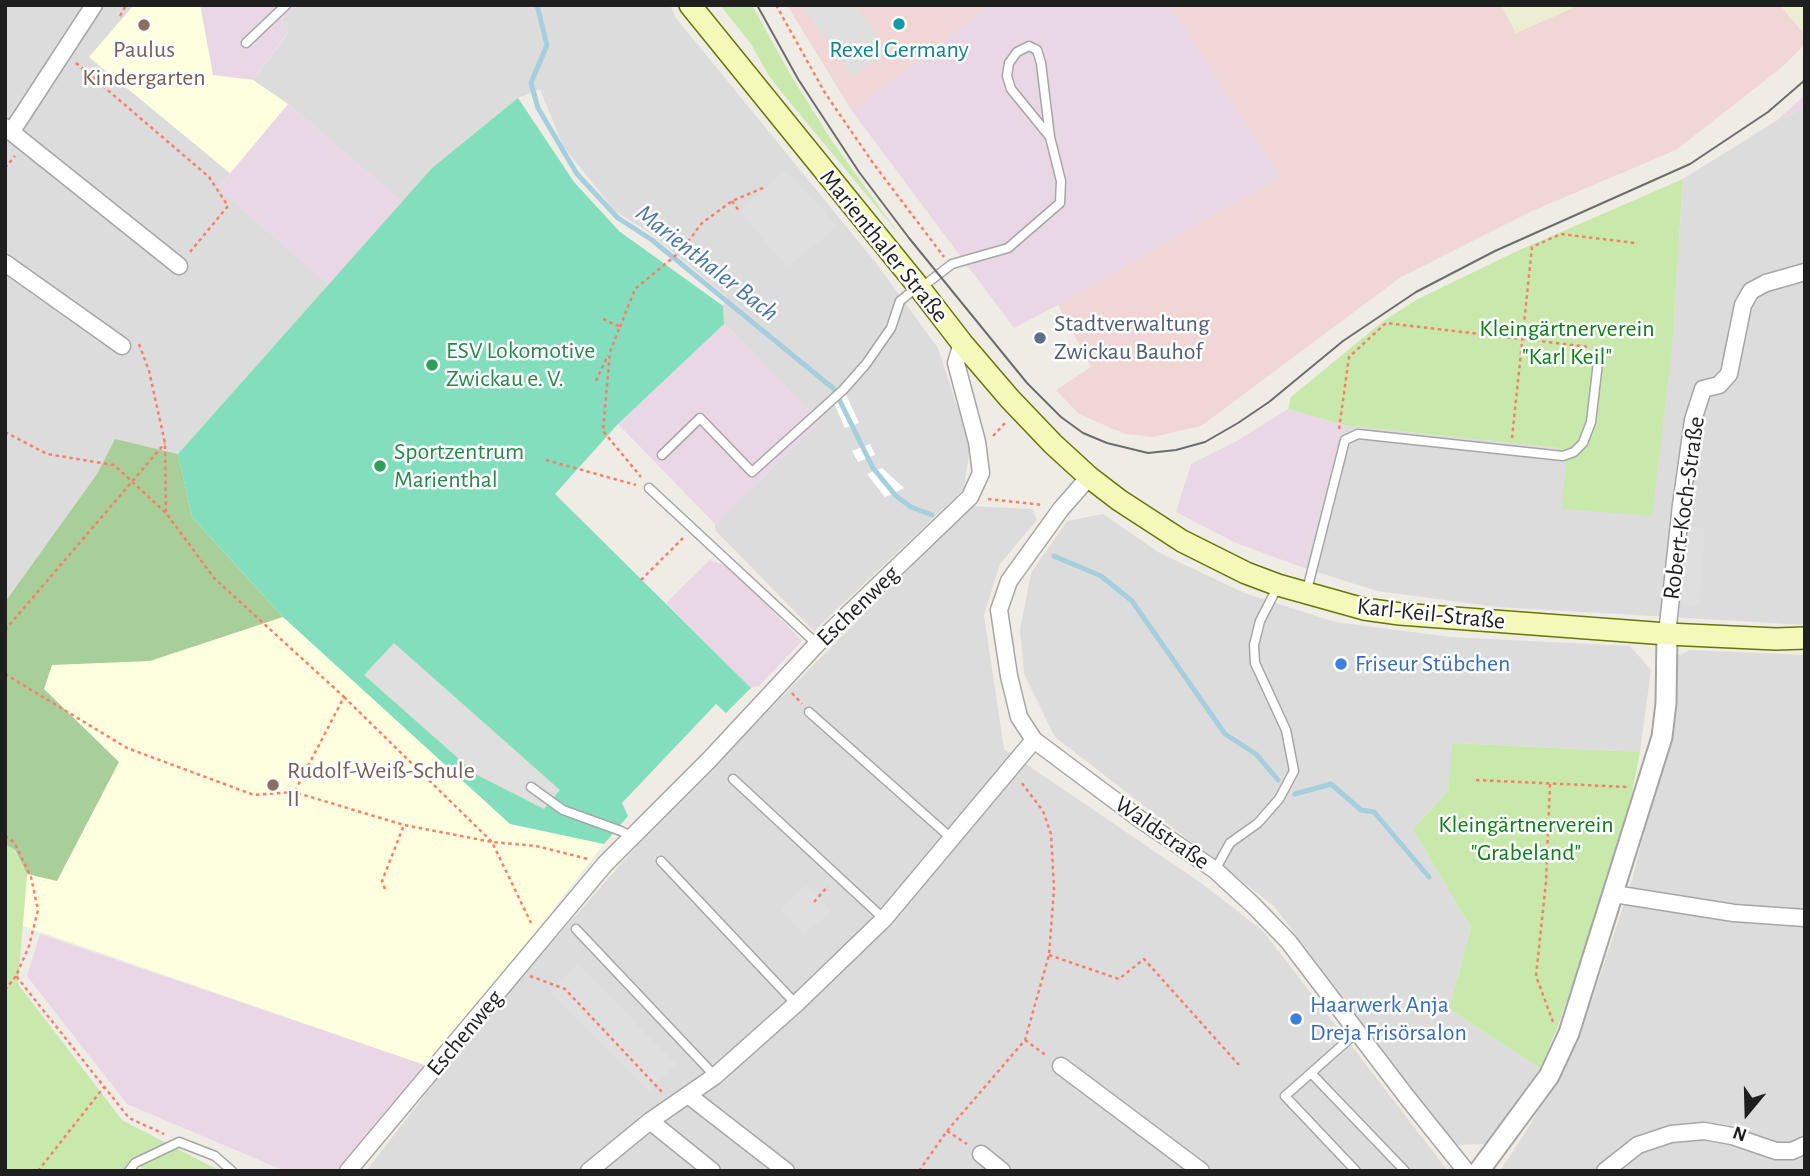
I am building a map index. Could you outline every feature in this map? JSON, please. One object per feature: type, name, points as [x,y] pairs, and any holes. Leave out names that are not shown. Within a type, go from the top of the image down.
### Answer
[{"type":"main road","name":"Marienthaler Straße","points":[[690,5],[919,287],[962,344],[1035,426],[1089,477]]},
{"type":"main road","name":"Karl-Keil-Straße","points":[[1089,477],[1182,541],[1235,568],[1278,585],[1364,609],[1667,634],[1805,638]]},
{"type":"street","points":[[94,5],[9,129],[179,266]]},
{"type":"street","points":[[5,263],[130,344]]},
{"type":"street","name":"Robert-Koch-Straße","points":[[1667,634],[1693,420],[1703,389],[1718,385],[1729,373],[1743,305],[1751,291],[1766,283],[1805,272]]},
{"type":"street","name":"Eschenweg","points":[[348,1171],[605,864],[783,684],[817,645],[970,497],[981,473],[977,442],[956,363],[962,344]]},
{"type":"street","name":"Waldstraße","points":[[1089,477],[1061,509],[1009,581],[999,610],[1009,676],[1019,716],[1034,740],[1140,820],[1215,870],[1253,905],[1288,941],[1356,1033],[1466,1171]]},
{"type":"street","points":[[1479,1171],[1549,1076],[1569,1033],[1662,737],[1666,703],[1667,634]]},
{"type":"street","points":[[589,1171],[650,1121],[715,1076],[796,1004],[884,919],[1034,740]]},
{"type":"street","points":[[1614,894],[1734,913],[1805,918]]},
{"type":"street","points":[[1060,1066],[1201,1171]]},
{"type":"street","points":[[688,1095],[786,1171]]},
{"type":"street","points":[[650,1121],[712,1171]]},
{"type":"street","points":[[1605,1171],[1638,1145],[1671,1134],[1723,1134],[1776,1151],[1792,1151],[1805,1145]]},
{"type":"street","points":[[981,1154],[1002,1171]]},
{"type":"lane","points":[[246,43],[286,5]]},
{"type":"lane","points":[[662,455],[699,418],[752,472],[833,401],[866,364],[891,328],[900,301],[950,265],[1008,248],[1060,202],[1061,181],[1050,137],[1041,63],[1037,50],[1029,46],[1017,52],[1009,63],[1007,76],[1011,89],[1050,137]]},
{"type":"lane","points":[[1306,593],[1345,440],[1358,434],[1563,456],[1574,452],[1583,443],[1591,422],[1599,354]]},
{"type":"lane","points":[[649,488],[817,645]]},
{"type":"lane","points":[[1215,870],[1230,843],[1258,823],[1279,799],[1294,771],[1286,730],[1255,663],[1254,645],[1260,621],[1278,585]]},
{"type":"lane","points":[[809,712],[951,838]]},
{"type":"lane","points":[[733,779],[884,919]]},
{"type":"lane","points":[[531,787],[563,810],[632,837]]},
{"type":"lane","points":[[661,861],[796,1004]]},
{"type":"lane","points":[[576,929],[715,1076]]},
{"type":"lane","points":[[1356,1033],[1285,1096],[1356,1171]]},
{"type":"lane","points":[[1311,1073],[1405,1171]]},
{"type":"lane","points":[[129,1171],[135,1163],[179,1142],[215,1156],[232,1171]]},
{"type":"path","points":[[120,16],[126,5]]},
{"type":"path","points":[[776,5],[825,93],[873,163],[950,265]]},
{"type":"path","points":[[62,53],[209,177],[228,206],[179,266]]},
{"type":"path","points":[[596,381],[635,289],[681,251],[702,223],[732,201],[765,187]]},
{"type":"path","points":[[732,201],[739,211]]},
{"type":"path","points":[[1511,451],[1532,247],[1561,234],[1635,243]]},
{"type":"path","points":[[603,319],[620,327]]},
{"type":"path","points":[[1339,429],[1349,357],[1386,323],[1593,347],[1592,353],[1599,354]]},
{"type":"path","points":[[130,344],[149,371],[164,443],[166,513]]},
{"type":"path","points":[[610,352],[603,431],[649,488]]},
{"type":"path","points":[[992,438],[999,429]]},
{"type":"path","points":[[5,432],[47,454],[114,465],[166,513],[214,579],[344,697],[492,842],[531,923]]},
{"type":"path","points":[[5,630],[164,443]]},
{"type":"path","points":[[546,460],[649,488]]},
{"type":"path","points":[[970,497],[1061,509]]},
{"type":"path","points":[[641,579],[693,528]]},
{"type":"path","points":[[5,674],[127,748],[254,795],[294,792],[404,825],[492,842],[536,846],[605,864]]},
{"type":"path","points":[[783,684],[809,712]]},
{"type":"path","points":[[294,792],[344,697]]},
{"type":"path","points":[[919,1171],[947,1131],[1025,1040],[1049,955],[1054,889],[1051,834],[1043,811],[1011,767]]},
{"type":"path","points":[[1476,780],[1647,788]]},
{"type":"path","points":[[1550,784],[1546,882],[1536,976],[1562,1048]]},
{"type":"path","points":[[385,889],[382,881],[404,825]]},
{"type":"path","points":[[5,836],[14,842],[31,877],[38,910],[29,946],[16,976],[5,990]]},
{"type":"path","points":[[814,902],[837,877]]},
{"type":"path","points":[[1049,955],[1119,979],[1144,959],[1239,1065]]},
{"type":"path","points":[[16,976],[129,1118],[179,1142]]},
{"type":"path","points":[[544,982],[565,989],[674,1105]]},
{"type":"path","points":[[1025,1040],[1060,1066]]},
{"type":"path","points":[[38,1171],[104,1087]]},
{"type":"path","points":[[947,1131],[981,1154]]},
{"type":"shaded area","points":[[5,5],[134,5],[90,57],[230,173],[218,188],[329,284],[178,454],[115,440],[97,474],[5,602]]},
{"type":"shaded area","points":[[134,5],[200,5],[213,75],[253,80],[288,104],[230,173],[89,57]]},
{"type":"shaded area","points":[[200,5],[298,5],[281,20],[289,31],[253,80],[213,76]]},
{"type":"shaded area","points":[[298,5],[670,5],[676,18],[876,263],[938,348],[970,446],[964,489],[814,631],[715,530],[715,524],[820,421],[724,324],[723,306],[728,298],[650,233],[615,211],[563,146],[540,89],[518,98],[432,168],[402,202],[288,104],[253,80],[289,32],[281,20]]},
{"type":"shaded area","points":[[787,5],[990,5],[852,111]]},
{"type":"shaded area","points":[[801,5],[857,5],[888,52],[853,77]]},
{"type":"shaded area","points":[[990,5],[1170,5],[1280,177],[1014,328],[852,111]]},
{"type":"shaded area","points":[[1170,5],[1501,5],[1516,33],[1579,5],[1780,5],[1805,35],[1805,44],[1781,68],[1676,150],[1532,211],[1401,277],[1201,426],[1153,437],[1125,434],[1079,414],[1056,390],[1091,367],[1058,305],[1280,177]]},
{"type":"shaded area","points":[[1501,5],[1580,5],[1516,33]]},
{"type":"shaded area","points":[[1781,5],[1805,5],[1805,34]]},
{"type":"shaded area","points":[[1805,95],[1805,108],[1776,121]]},
{"type":"shaded area","points":[[288,104],[402,202],[329,284],[218,188]]},
{"type":"shaded area","points":[[1805,108],[1805,625],[1498,607],[1377,591],[1304,568],[1344,425],[1558,448],[1566,460],[1672,349],[1683,179],[1776,121]]},
{"type":"shaded area","points":[[786,170],[838,226],[787,267],[739,211]]},
{"type":"shaded area","points":[[724,324],[820,421],[715,524],[618,424]]},
{"type":"shaded area","points":[[1288,409],[1344,425],[1304,568],[1234,542],[1176,512],[1191,464],[1235,442]]},
{"type":"shaded area","points":[[971,506],[1032,509],[1037,520],[1000,564],[984,615],[1004,749],[1201,883],[1263,931],[1448,1171],[366,1171],[480,1024],[658,822]]},
{"type":"shaded area","points":[[1103,514],[1158,552],[1244,593],[1335,622],[1451,637],[1630,646],[1651,670],[1640,752],[1453,743],[1448,791],[1413,829],[1471,928],[1449,1009],[1540,1068],[1487,1144],[1454,1145],[1274,906],[1055,737],[1024,674],[1020,630],[1031,573],[1067,521]]},
{"type":"shaded area","name":"Rudolf-Weiß-Schule II","points":[[192,517],[283,617],[510,823],[604,844],[521,950],[425,1065],[23,926],[27,874],[102,746],[44,689],[52,665]]},
{"type":"shaded area","points":[[1687,526],[1705,528],[1699,606],[1681,604]]},
{"type":"shaded area","points":[[710,560],[730,567],[802,641],[759,686],[751,688],[666,603]]},
{"type":"shaded area","points":[[394,643],[560,790],[544,809],[477,775],[364,675]]},
{"type":"shaded area","points":[[1690,650],[1805,655],[1805,1171],[1500,1171],[1578,1042],[1632,880],[1669,735],[1677,656]]},
{"type":"shaded area","points":[[806,885],[831,911],[804,935],[780,909]]},
{"type":"shaded area","points":[[40,934],[425,1065],[336,1171],[285,1171],[127,1104],[27,976]]},
{"type":"shaded area","points":[[577,963],[676,1064],[649,1091],[551,993]]},
{"type":"green space","points":[[720,5],[752,5],[790,74],[832,141],[899,234],[769,76],[751,44]]},
{"type":"green space","name":"Sportzentrum Marienthal","points":[[518,98],[574,182],[619,231],[723,306],[724,324],[618,424],[555,494],[751,688],[726,713],[716,704],[622,803],[628,816],[604,844],[510,824],[283,617],[192,517],[178,454],[432,168]]},
{"type":"green space","name":"Kleingärtnerverein \"Karl Keil\"","points":[[1683,179],[1672,349],[1652,516],[1562,509],[1566,460],[1558,448],[1344,425],[1288,409],[1291,397],[1382,322],[1416,300],[1515,252]]},
{"type":"green space","points":[[115,439],[178,454],[192,517],[283,617],[150,661],[52,665],[44,689],[119,762],[57,881],[27,874],[15,850],[5,844],[5,602],[97,474]]},
{"type":"green space","name":"Kleingärtnerverein \"Grabeland\"","points":[[1452,743],[1640,752],[1626,824],[1605,893],[1556,1031],[1540,1068],[1449,1009],[1471,928],[1413,829],[1448,791]]},
{"type":"green space","points":[[5,844],[14,850],[27,874],[18,984],[122,1120],[220,1171],[147,1171],[135,1163],[129,1171],[5,1171]]},
{"type":"pier","points":[[842,386],[859,423],[845,428],[833,401]]},
{"type":"pier","points":[[870,444],[875,455],[858,462],[852,451]]},
{"type":"pier","points":[[882,468],[904,488],[885,497],[867,474]]},
{"type":"waterway","name":"Marienthaler Bach","points":[[537,5],[547,45],[531,83],[538,108],[577,174],[618,218],[652,240],[834,389],[873,468],[896,496],[911,507],[932,515]]},
{"type":"waterway","name":"Marienthaler Bach","points":[[1054,556],[1101,576],[1132,601],[1225,734],[1256,754],[1278,780]]},
{"type":"waterway","name":"Marienthaler Bach","points":[[1295,794],[1331,784],[1361,810],[1374,812],[1429,877]]},
{"type":"tram line","points":[[757,5],[798,79],[859,172],[1027,383],[1061,417],[1083,433],[1107,443],[1148,453],[1176,450],[1205,442],[1269,402],[1343,341],[1416,292],[1495,251],[1690,164],[1768,112],[1805,80]]},
{"type":"place","name":"Rexel Germany","points":[[899,24]]},
{"type":"place","name":"Paulus Kindergarten","points":[[144,25]]},
{"type":"place","name":"Stadtverwaltung Zwickau Bauhof","points":[[1040,338]]},
{"type":"place","name":"ESV Lokomotive Zwickau e. V.","points":[[432,365]]},
{"type":"place","name":"Sportzentrum Marienthal","points":[[380,466]]},
{"type":"place","name":"Friseur Stübchen","points":[[1341,664]]},
{"type":"place","name":"Rudolf-Weiß-Schule II","points":[[273,785]]},
{"type":"place","name":"Haarwerk Anja Dreja Frisörsalon","points":[[1296,1019]]}]
